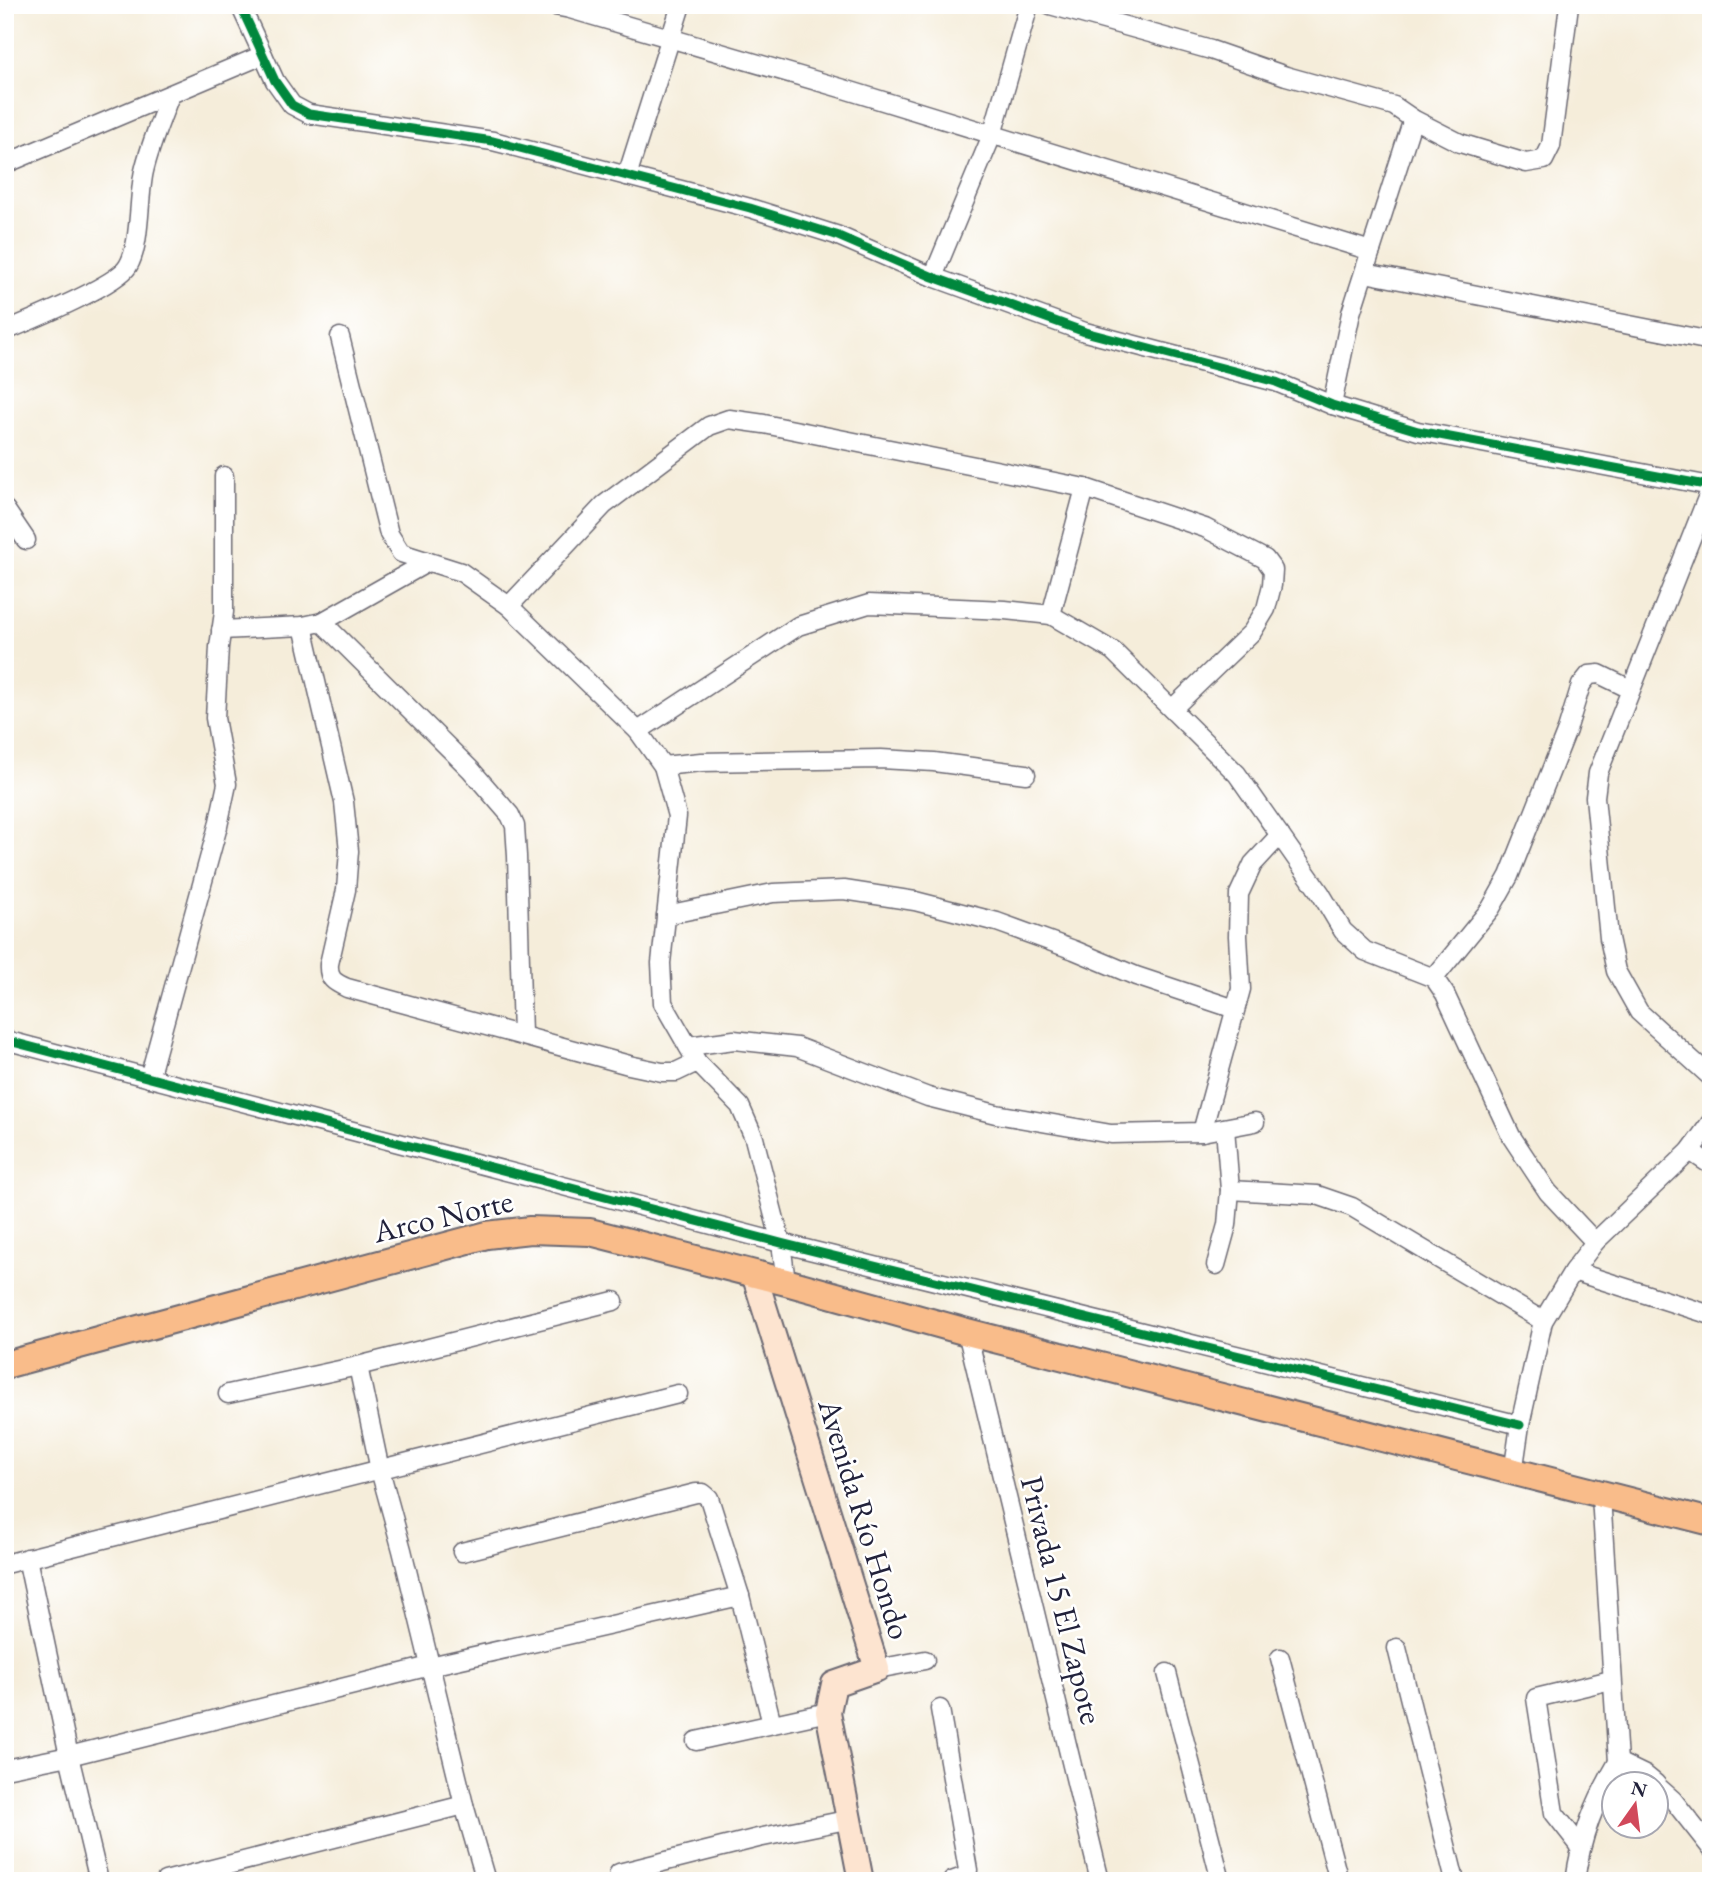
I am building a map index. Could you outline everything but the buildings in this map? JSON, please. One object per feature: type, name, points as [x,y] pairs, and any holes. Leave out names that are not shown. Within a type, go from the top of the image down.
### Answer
[{"type":"main road","name":"Arco Norte","points":[[5,1365],[487,1235],[530,1230],[590,1232],[967,1332],[1711,1522]]},
{"type":"main road","name":"Avenida Río Hondo","points":[[754,1274],[877,1669],[834,1684],[828,1712]]},
{"type":"main road","points":[[828,1712],[861,1881]]},
{"type":"street","points":[[240,5],[275,81],[292,105],[309,114],[493,141],[750,208],[836,235],[933,277],[1085,332],[1276,382],[1332,405],[1418,431],[1711,487],[1598,773],[1595,797],[1609,938],[1616,971],[1639,1012],[1711,1077]]},
{"type":"street","points":[[550,5],[992,135],[1371,251]]},
{"type":"street","points":[[627,176],[681,5]]},
{"type":"street","points":[[933,277],[992,135],[1029,5]]},
{"type":"street","points":[[1049,5],[1211,50],[1286,76],[1394,106],[1413,120],[1460,143],[1526,163],[1544,160],[1551,146],[1567,6]]},
{"type":"street","points":[[5,164],[263,55]]},
{"type":"street","points":[[5,331],[55,310],[117,278],[127,268],[133,253],[144,172],[170,95]]},
{"type":"street","points":[[1332,405],[1352,313],[1413,120]]},
{"type":"street","points":[[1365,273],[1711,341]]},
{"type":"street","points":[[340,337],[389,534],[401,553],[461,572],[509,606],[638,730],[663,766],[677,816],[661,962],[663,1003],[697,1062],[740,1106],[754,1138],[780,1243],[786,1282]]},
{"type":"street","points":[[509,606],[604,505],[709,426],[729,419],[1084,488],[1205,528],[1265,559],[1273,570],[1272,585],[1266,608],[1252,632],[1172,709]]},
{"type":"street","points":[[149,1078],[227,785],[215,718],[225,562],[224,475]]},
{"type":"street","points":[[1051,615],[1084,488]]},
{"type":"street","points":[[5,509],[26,540]]},
{"type":"street","points":[[221,630],[303,626],[322,622],[428,562]]},
{"type":"street","points":[[638,730],[798,626],[869,604],[1005,610],[1051,615],[1113,651],[1237,774],[1321,894],[1343,931],[1365,951],[1434,978],[1445,994],[1511,1136],[1548,1192],[1595,1242]]},
{"type":"street","points":[[322,622],[471,769],[510,815],[515,826],[517,856],[522,1035]]},
{"type":"street","points":[[303,626],[344,802],[349,850],[346,890],[328,975],[333,982],[629,1065],[676,1072],[697,1062]]},
{"type":"street","points":[[1434,978],[1491,908],[1508,876],[1567,730],[1581,685],[1589,675],[1600,674],[1630,689]]},
{"type":"street","points":[[663,766],[701,762],[881,759],[934,762],[1026,774]]},
{"type":"street","points":[[1202,1132],[1241,989],[1239,894],[1253,864],[1280,835]]},
{"type":"street","points":[[666,915],[773,893],[844,890],[915,901],[997,922],[1136,976],[1235,1009]]},
{"type":"street","points":[[5,1040],[780,1243],[1520,1425]]},
{"type":"street","points":[[688,1045],[734,1040],[797,1047],[928,1097],[1009,1116],[1111,1134],[1202,1132],[1255,1122]]},
{"type":"street","points":[[1513,1473],[1520,1425],[1543,1321],[1573,1271],[1595,1242],[1690,1151],[1711,1122]]},
{"type":"street","points":[[1216,1265],[1227,1225],[1230,1190],[1225,1128]]},
{"type":"street","points":[[1690,1151],[1711,1165]]},
{"type":"street","points":[[1230,1190],[1317,1195],[1352,1207],[1543,1321]]},
{"type":"street","points":[[1573,1271],[1711,1315]]},
{"type":"street","points":[[228,1394],[358,1366],[614,1301]]},
{"type":"street","name":"Privada 15 El Zapote","points":[[967,1332],[1100,1881]]},
{"type":"street","points":[[358,1366],[380,1469],[464,1805],[486,1881]]},
{"type":"street","points":[[5,1564],[678,1394]]},
{"type":"street","points":[[462,1552],[703,1493],[709,1499],[740,1596],[772,1724]]},
{"type":"street","points":[[1575,1881],[1580,1846],[1599,1794],[1618,1762],[1601,1496]]},
{"type":"street","points":[[27,1558],[99,1881]]},
{"type":"street","points":[[5,1769],[69,1756],[430,1666],[740,1596]]},
{"type":"street","points":[[1397,1648],[1455,1881]]},
{"type":"street","points":[[1280,1658],[1339,1881]]},
{"type":"street","points":[[877,1669],[925,1660]]},
{"type":"street","points":[[1167,1673],[1221,1881]]},
{"type":"street","points":[[1580,1846],[1554,1813],[1536,1698],[1611,1680]]},
{"type":"street","points":[[940,1709],[968,1870],[966,1876],[952,1881]]},
{"type":"street","points":[[696,1741],[828,1712]]},
{"type":"street","points":[[1618,1762],[1635,1770]]},
{"type":"street","points":[[1670,1797],[1711,1847]]},
{"type":"street","points":[[165,1881],[464,1805]]},
{"type":"street","points":[[619,1874],[758,1838],[851,1819]]},
{"type":"cycle path","points":[[240,5],[275,81],[292,105],[309,114],[493,141],[750,208],[836,235],[933,277],[1085,332],[1276,382],[1332,405],[1418,431],[1711,486]]},
{"type":"cycle path","points":[[5,1040],[781,1243],[1520,1425]]}]
